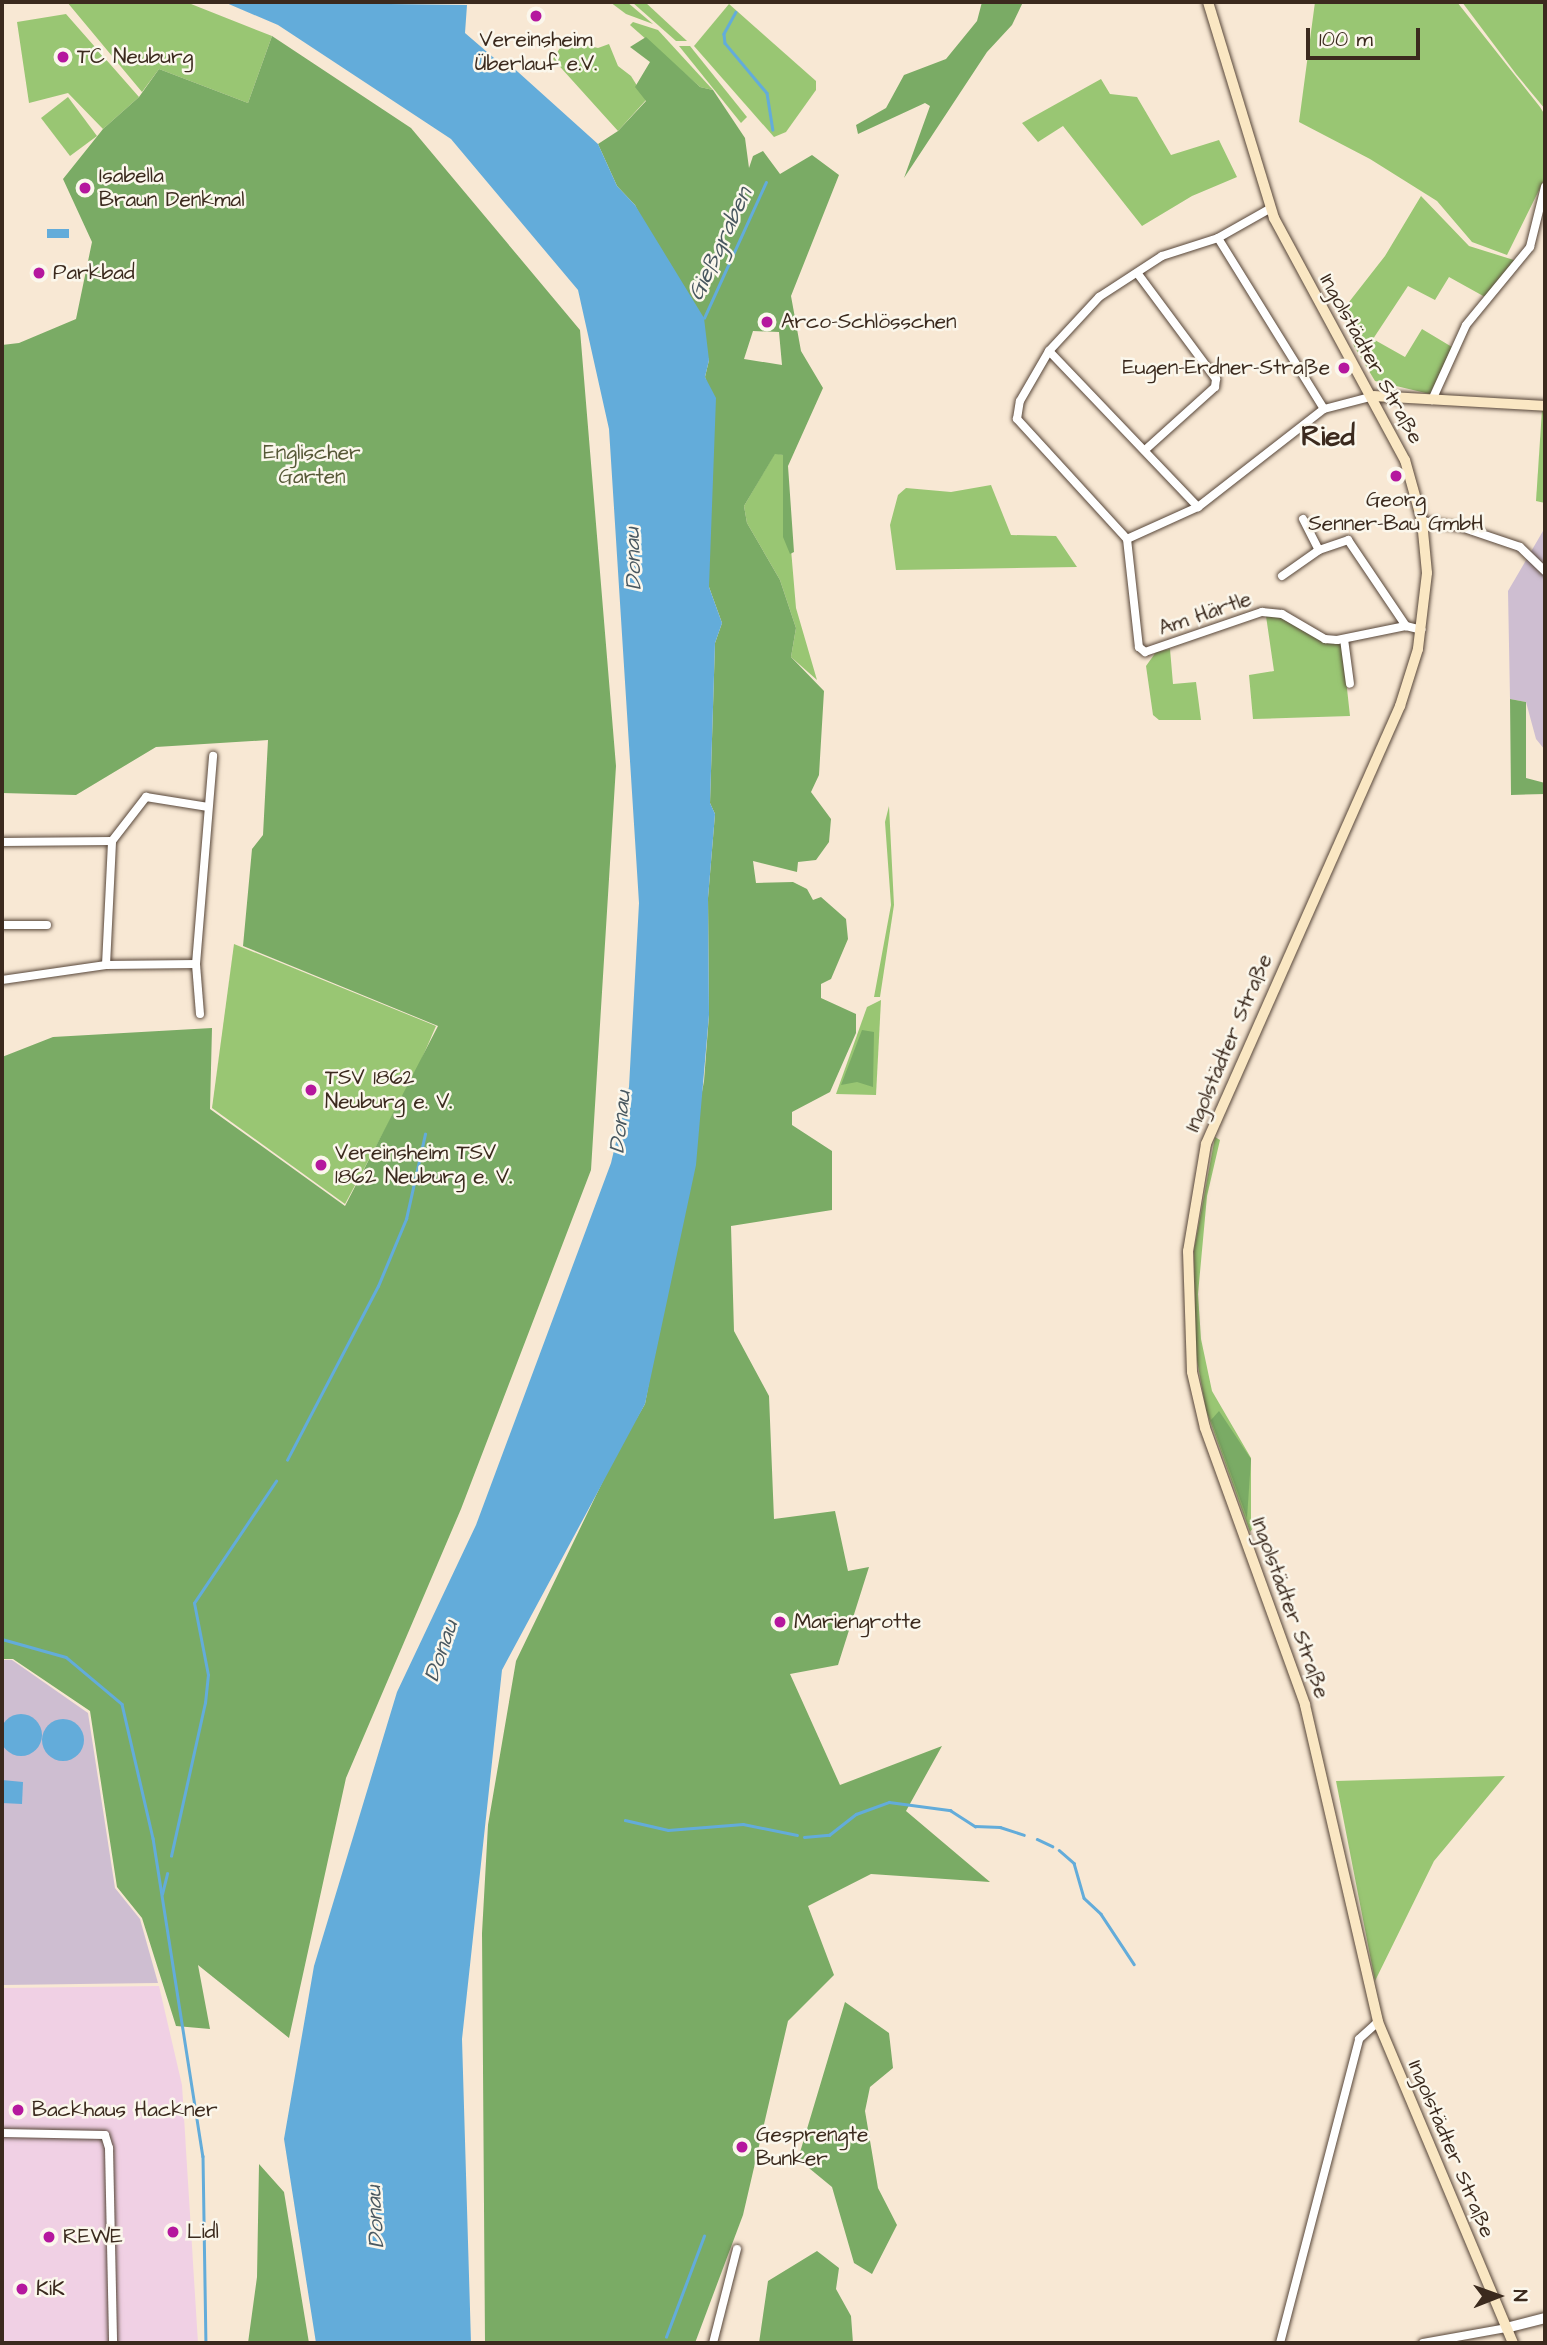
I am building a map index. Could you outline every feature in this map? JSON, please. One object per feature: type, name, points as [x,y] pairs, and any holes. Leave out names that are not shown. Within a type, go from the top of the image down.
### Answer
[{"type":"main road","name":"Ingolstädter Straße","points":[[1208,2],[1270,208],[1310,290],[1374,396],[1405,460],[1422,521],[1427,573],[1422,630],[1400,706],[1206,1144],[1195,1191],[1186,1295],[1192,1372],[1205,1428],[1305,1706],[1378,2022],[1513,2343]]},
{"type":"main road","points":[[1374,396],[1545,406]]},
{"type":"street","points":[[1432,400],[1466,325],[1530,247],[1545,187]]},
{"type":"street","points":[[1270,208],[1218,238],[1163,257],[1099,297],[1049,351],[1020,401],[1017,419],[1127,539],[1171,523],[1198,506],[1324,409],[1374,396]]},
{"type":"street","points":[[1218,238],[1324,409]]},
{"type":"street","points":[[1138,274],[1216,379],[1216,387],[1145,450]]},
{"type":"street","points":[[1049,351],[1198,506]]},
{"type":"street","points":[[1303,519],[1320,550]]},
{"type":"street","points":[[1422,521],[1461,527],[1520,547],[1545,571]]},
{"type":"street","name":"Am Härtle","points":[[1127,539],[1139,647],[1145,652],[1262,612],[1282,614],[1325,639],[1344,639],[1406,626],[1422,630]]},
{"type":"street","points":[[1282,576],[1340,540],[1353,544],[1406,626]]},
{"type":"street","points":[[1344,639],[1350,684]]},
{"type":"street","points":[[200,1014],[196,964],[213,756]]},
{"type":"street","points":[[107,965],[112,841],[146,797],[208,807]]},
{"type":"street","points":[[2,842],[112,841]]},
{"type":"street","points":[[2,925],[47,925]]},
{"type":"street","points":[[2,980],[107,965],[196,964]]},
{"type":"street","points":[[1280,2343],[1359,2039],[1378,2022]]},
{"type":"street","points":[[2,2133],[105,2135],[109,2148],[113,2343]]},
{"type":"street","points":[[713,2343],[737,2249]]},
{"type":"street","points":[[1423,2343],[1545,2318]]},
{"type":"shaded area","points":[[1543,531],[1545,750],[1536,739],[1526,702],[1510,699],[1508,591]]},
{"type":"shaded area","points":[[2,1660],[12,1660],[88,1713],[115,1888],[140,1919],[158,1983],[2,1985]]},
{"type":"shaded area","points":[[159,1986],[182,2085],[198,2343],[2,2343],[2,1988]]},
{"type":"green space","points":[[67,2],[186,2],[272,36],[248,103],[159,69],[142,92]]},
{"type":"green space","points":[[610,2],[627,2],[653,24],[626,14]]},
{"type":"green space","points":[[632,2],[645,2],[687,41],[676,41]]},
{"type":"green space","points":[[982,2],[1023,2],[1012,25],[987,52],[904,178],[930,106],[925,103],[858,134],[856,125],[886,108],[904,75],[946,59],[977,21]]},
{"type":"green space","points":[[1315,2],[1457,2],[1540,107],[1545,115],[1545,178],[1507,255],[1472,242],[1437,201],[1370,159],[1299,122]]},
{"type":"green space","points":[[1462,2],[1545,2],[1545,109],[1516,74]]},
{"type":"green space","points":[[729,4],[816,81],[816,90],[786,132],[774,137],[694,46]]},
{"type":"green space","name":"TC Neuburg","points":[[66,14],[139,97],[103,129],[68,93],[29,103],[17,22]]},
{"type":"green space","points":[[633,22],[658,30],[713,90],[700,87],[630,25]]},
{"type":"green space","name":"Englischer Garten","points":[[272,36],[411,128],[580,330],[616,766],[591,1170],[461,1509],[346,1778],[289,2038],[198,1965],[210,2029],[176,2026],[142,1918],[117,1887],[90,1711],[13,1659],[2,1659],[2,1057],[53,1037],[212,1028],[210,1109],[345,1206],[438,1026],[243,946],[252,849],[263,835],[268,740],[156,747],[76,795],[2,793],[2,345],[19,343],[76,319],[92,242],[63,179],[103,129],[139,97],[159,69],[248,103]]},
{"type":"green space","points":[[646,37],[700,87],[713,90],[745,138],[749,168],[753,156],[763,151],[780,174],[812,155],[839,175],[791,296],[801,351],[823,388],[788,466],[794,552],[790,554],[783,537],[783,455],[775,454],[744,506],[747,523],[780,580],[796,628],[791,657],[824,691],[819,775],[811,792],[831,819],[829,842],[816,860],[798,862],[797,872],[753,861],[756,883],[793,882],[807,889],[813,900],[821,897],[846,919],[848,939],[831,979],[821,984],[821,998],[856,1014],[856,1033],[830,1092],[792,1112],[792,1125],[832,1151],[832,1210],[731,1226],[734,1331],[769,1396],[774,1519],[835,1511],[848,1571],[869,1567],[838,1665],[790,1674],[840,1785],[942,1746],[906,1811],[990,1882],[871,1874],[808,1906],[834,1975],[788,2021],[743,2215],[695,2343],[485,2343],[482,1933],[488,1825],[516,1661],[616,1454],[645,1404],[704,1081],[709,1015],[708,898],[715,814],[710,803],[715,643],[722,623],[709,587],[709,389],[705,377],[709,360],[635,205],[617,186],[598,144],[618,131],[646,101],[635,87],[650,62],[630,47]],"holes":[[[753,331],[779,332],[782,365],[744,359]]]},
{"type":"green space","points":[[565,40],[598,48],[609,44],[618,66],[631,76],[646,100],[618,131],[553,59]]},
{"type":"green space","points":[[679,46],[690,46],[747,117],[741,123]]},
{"type":"green space","points":[[1101,79],[1110,94],[1137,97],[1171,155],[1219,140],[1237,177],[1192,196],[1142,226],[1063,126],[1038,142],[1022,123]]},
{"type":"green space","points":[[68,97],[97,136],[70,156],[41,118]]},
{"type":"green space","points":[[1421,196],[1469,246],[1517,261],[1485,297],[1449,277],[1435,300],[1408,286],[1373,339],[1405,357],[1422,329],[1452,347],[1430,394],[1375,381],[1354,346],[1342,311],[1385,256]]},
{"type":"green space","points":[[1542,410],[1545,410],[1545,503],[1536,501]]},
{"type":"green space","points":[[775,453],[783,455],[796,608],[817,680],[791,657],[796,628],[780,580],[747,523],[744,506]]},
{"type":"green space","points":[[991,485],[1011,535],[1056,536],[1077,567],[896,570],[890,525],[898,495],[906,488],[951,492]]},
{"type":"green space","points":[[1278,615],[1342,643],[1350,716],[1253,719],[1249,675],[1274,671],[1266,616]]},
{"type":"green space","points":[[1170,649],[1173,684],[1196,682],[1201,720],[1159,720],[1153,715],[1146,666],[1156,652]]},
{"type":"green space","points":[[1510,699],[1526,702],[1526,778],[1545,783],[1545,794],[1511,795]]},
{"type":"green space","points":[[889,806],[894,905],[880,997],[874,997],[891,905],[885,822]]},
{"type":"green space","name":"TSV 1862 Neuburg e. V.","points":[[234,944],[436,1026],[416,1072],[345,1204],[212,1108]]},
{"type":"green space","points":[[881,1000],[876,1095],[836,1094],[867,1007]]},
{"type":"green space","points":[[862,1030],[874,1032],[873,1087],[857,1082],[841,1085]]},
{"type":"green space","points":[[1215,1137],[1220,1140],[1207,1196],[1198,1294],[1201,1339],[1212,1391],[1251,1458],[1251,1519],[1256,1524],[1250,1532],[1206,1410],[1195,1349],[1194,1250]]},
{"type":"green space","points":[[1219,1411],[1251,1459],[1247,1518],[1211,1420]]},
{"type":"green space","points":[[1505,1776],[1434,1861],[1375,1981],[1336,1781]]},
{"type":"green space","points":[[845,2002],[889,2033],[893,2068],[870,2087],[865,2111],[878,2188],[897,2225],[872,2274],[854,2263],[832,2187],[798,2159]]},
{"type":"green space","points":[[259,2164],[284,2192],[309,2343],[248,2343],[257,2277]]},
{"type":"green space","points":[[817,2251],[839,2268],[836,2289],[851,2316],[853,2343],[759,2343],[768,2281]]},
{"type":"water","name":"Donau","points":[[224,2],[467,5],[465,33],[501,64],[508,63],[598,144],[617,186],[635,205],[704,318],[709,360],[705,377],[716,398],[709,587],[722,623],[715,643],[710,803],[715,814],[708,898],[709,1015],[696,1165],[645,1404],[502,1670],[462,2039],[471,2343],[316,2343],[284,2139],[314,1966],[397,1692],[476,1525],[611,1163],[629,1087],[639,903],[609,429],[578,290],[451,139],[278,25]]},
{"type":"water","points":[[47,229],[69,229],[69,238],[47,238]]},
{"type":"water","points":[[21,1714],[36,1720],[42,1735],[36,1750],[21,1756],[6,1750],[0,1735],[6,1720]]},
{"type":"water","points":[[63,1719],[78,1725],[84,1740],[78,1755],[63,1761],[48,1755],[42,1740],[48,1725]]},
{"type":"water","points":[[2,1780],[23,1782],[22,1804],[2,1803]]},
{"type":"waterway","name":"Gießgraben","points":[[736,12],[724,34],[725,43],[767,93],[773,130]]},
{"type":"waterway","name":"Gießgraben","points":[[704,318],[766,182]]},
{"type":"waterway","points":[[287,1460],[378,1286],[406,1219],[425,1134]]},
{"type":"waterway","points":[[171,1856],[205,1703],[208,1675],[194,1603],[276,1481]]},
{"type":"waterway","points":[[2,1639],[66,1657],[122,1704],[153,1838],[203,2156],[206,2343]]},
{"type":"waterway","points":[[804,1837],[829,1835],[856,1814],[889,1802],[950,1810],[975,1826],[1000,1827],[1024,1835]]},
{"type":"waterway","points":[[625,1820],[668,1830],[743,1824],[797,1835]]},
{"type":"waterway","points":[[1037,1839],[1052,1846]]},
{"type":"waterway","points":[[1059,1850],[1074,1863],[1084,1898],[1101,1914],[1134,1964]]},
{"type":"waterway","points":[[162,1894],[167,1874]]},
{"type":"waterway","points":[[666,2337],[704,2236]]},
{"type":"place","name":"Vereinsheim Überlauf e.V.","points":[[536,16]]},
{"type":"place","name":"TC Neuburg","points":[[63,57]]},
{"type":"place","name":"Isabella Braun Denkmal","points":[[85,188]]},
{"type":"place","name":"Parkbad","points":[[39,273]]},
{"type":"place","name":"Arco-Schlösschen","points":[[767,322]]},
{"type":"place","name":"Eugen-Erdner-Straße","points":[[1344,368]]},
{"type":"place","name":"Georg Senner-Bau GmbH","points":[[1396,476]]},
{"type":"place","name":"TSV 1862 Neuburg e. V.","points":[[311,1090]]},
{"type":"place","name":"Vereinsheim TSV 1862 Neuburg e. V.","points":[[321,1165]]},
{"type":"place","name":"Mariengrotte","points":[[780,1622]]},
{"type":"place","name":"Backhaus Hackner","points":[[18,2110]]},
{"type":"place","name":"Gesprengte Bunker","points":[[742,2147]]},
{"type":"place","name":"Lidl","points":[[173,2232]]},
{"type":"place","name":"REWE","points":[[49,2237]]},
{"type":"place","name":"KiK","points":[[22,2289]]},
{"type":"district","name":"Ried","points":[[1328,437]]}]
